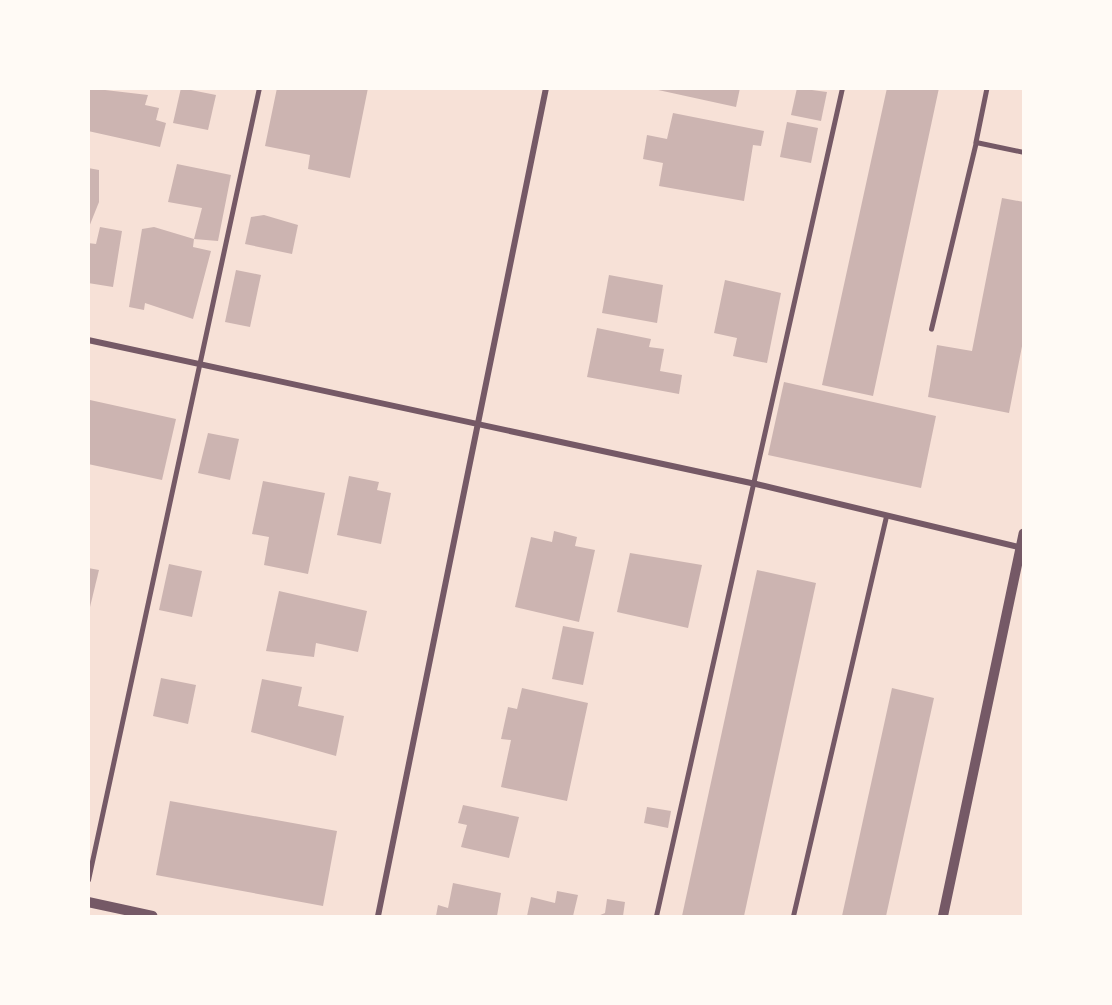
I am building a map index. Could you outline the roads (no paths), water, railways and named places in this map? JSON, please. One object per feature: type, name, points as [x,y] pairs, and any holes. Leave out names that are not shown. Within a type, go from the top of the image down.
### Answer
[{"type":"street","points":[[378,916],[475,426],[546,88]]},
{"type":"street","points":[[88,340],[475,426],[756,484],[1022,548]]},
{"type":"street","points":[[944,916],[1022,548],[1023,533]]},
{"type":"street","points":[[88,902],[153,916]]},
{"type":"lane","points":[[88,880],[259,88]]},
{"type":"lane","points":[[656,916],[756,484],[842,88]]},
{"type":"lane","points":[[931,330],[987,88]]},
{"type":"lane","points":[[976,142],[1023,152]]},
{"type":"lane","points":[[793,916],[886,516]]}]
